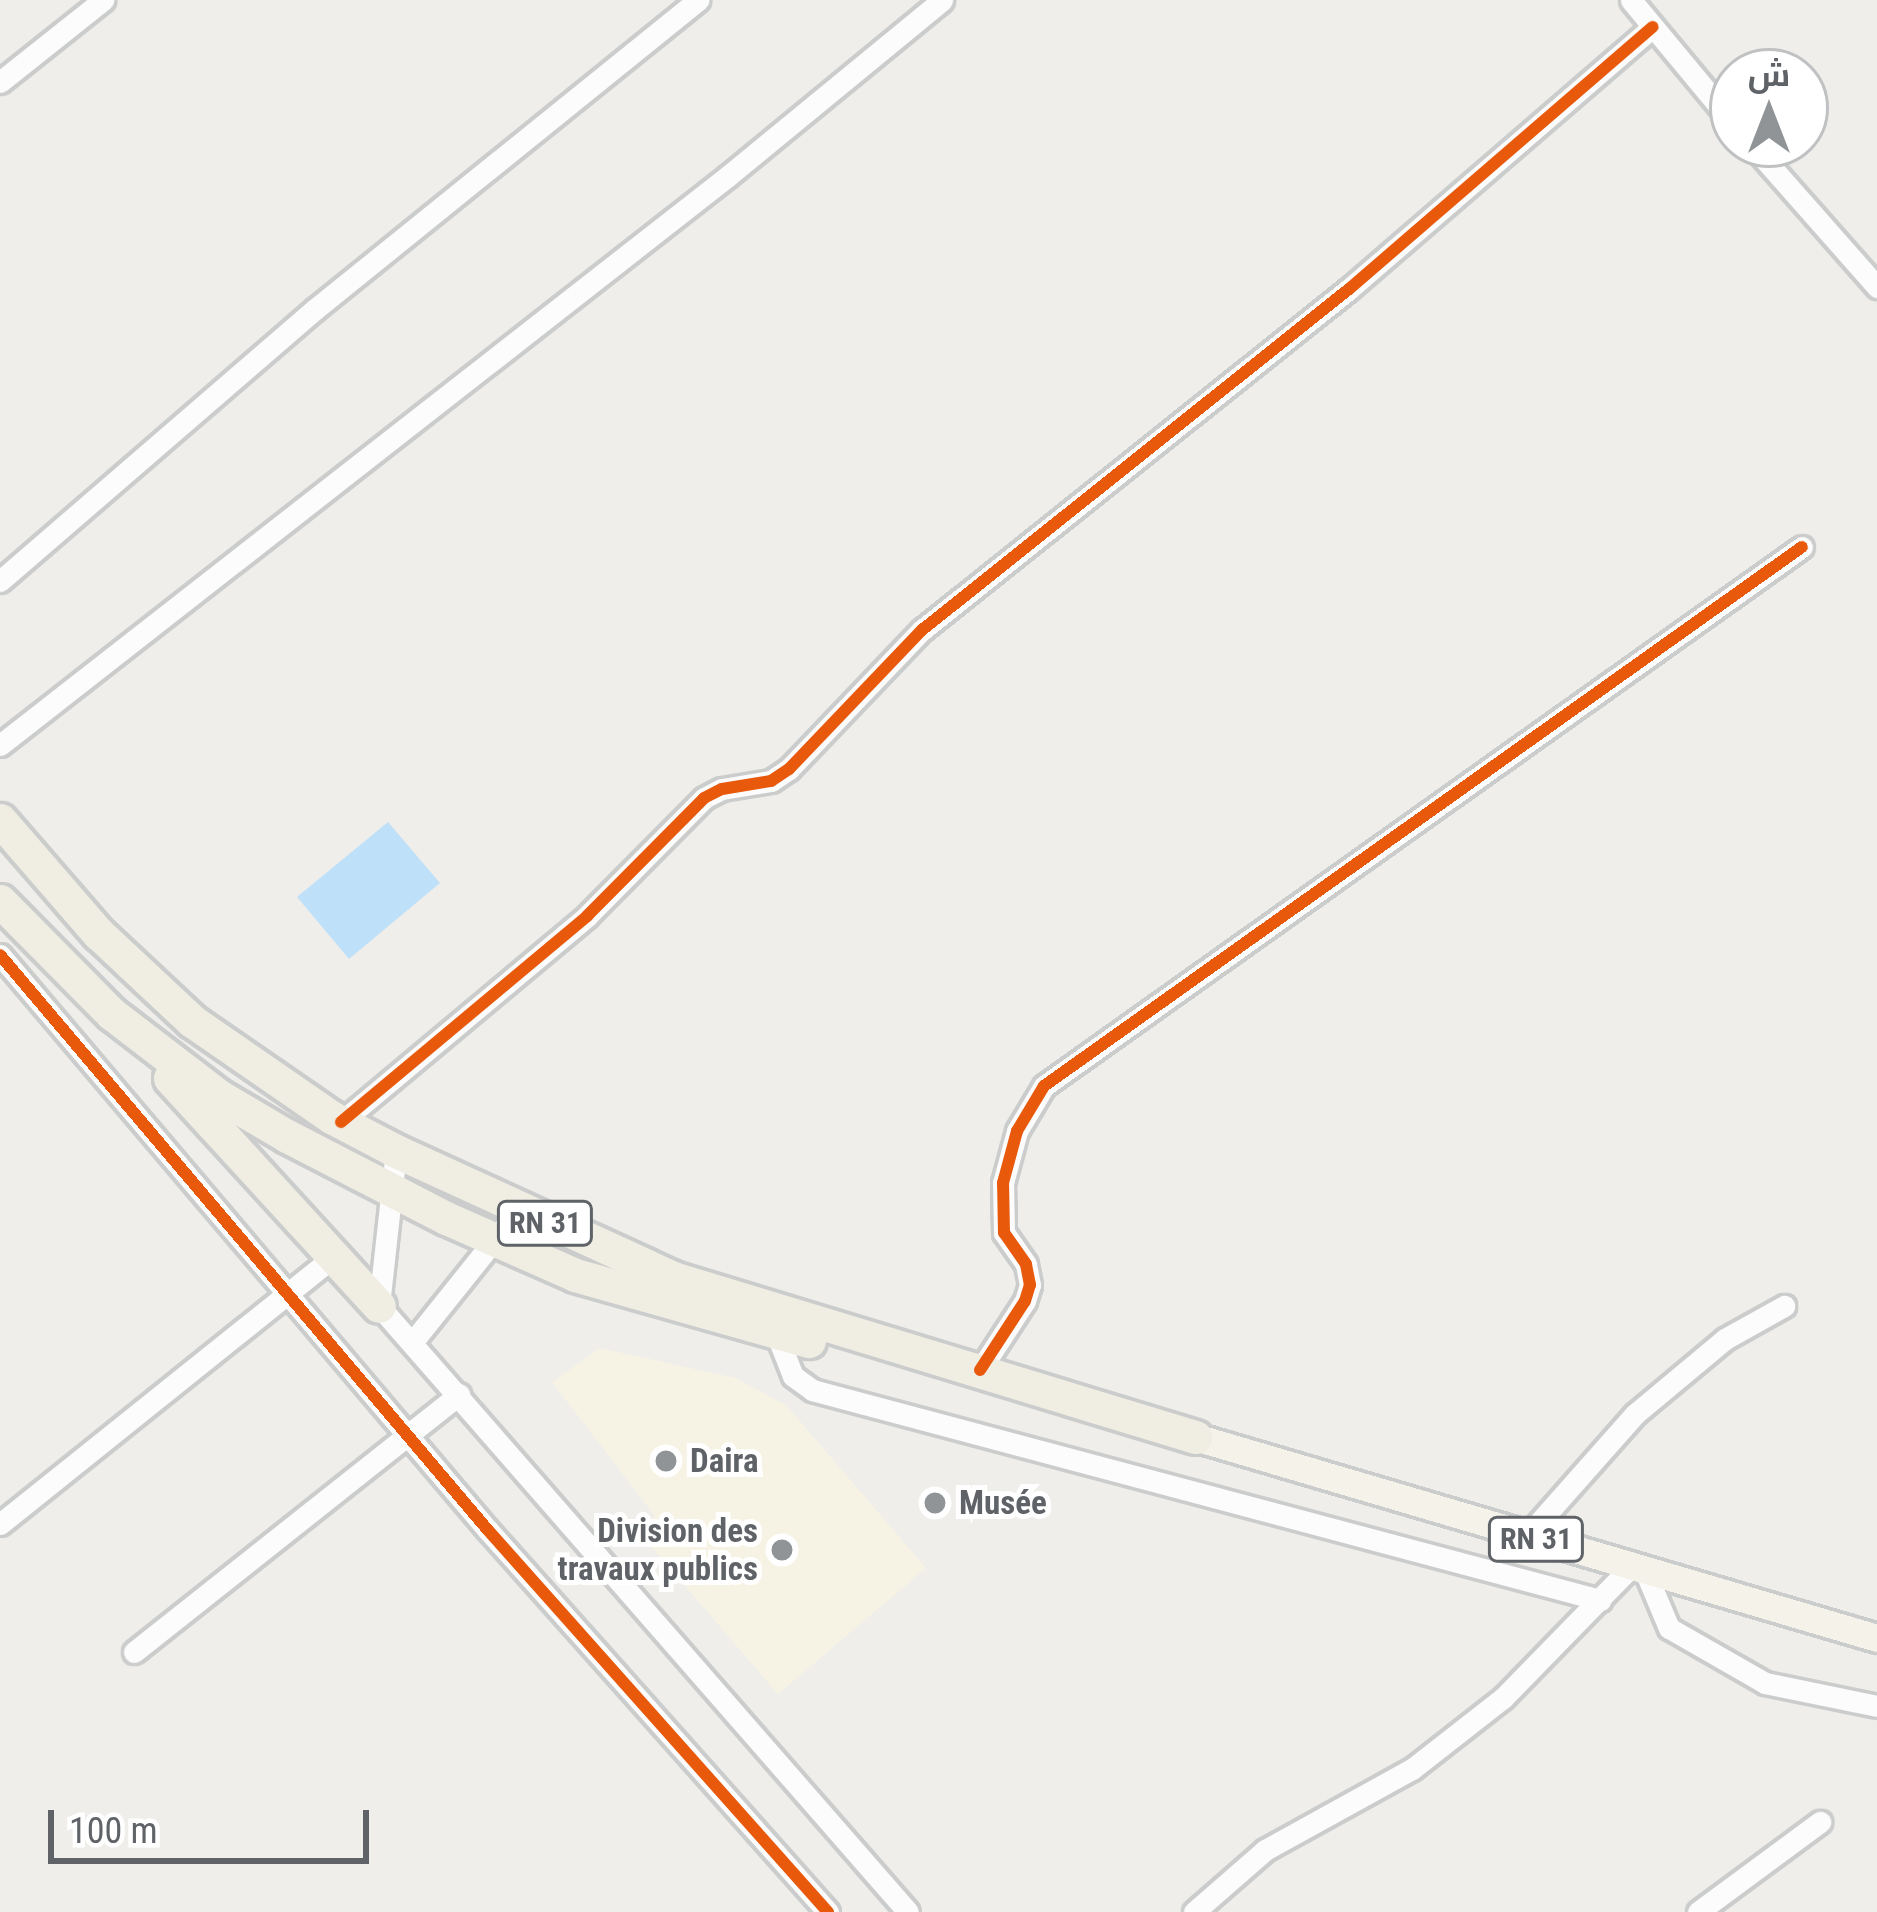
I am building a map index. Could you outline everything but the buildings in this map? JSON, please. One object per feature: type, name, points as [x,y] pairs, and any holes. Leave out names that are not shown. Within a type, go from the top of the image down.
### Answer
[{"type":"highway","name":"RN 31","points":[[0,820],[98,933],[192,1022],[341,1122],[396,1151],[673,1278],[1195,1437]]},
{"type":"highway","name":"RN 31","points":[[0,901],[112,1014],[219,1096],[392,1192],[495,1240],[654,1301],[1195,1437]]},
{"type":"highway","points":[[112,1014],[380,1306]]},
{"type":"main road","name":"RN 31","points":[[1195,1437],[1877,1638]]},
{"type":"street","points":[[0,82],[104,0]]},
{"type":"street","points":[[0,581],[314,310],[698,0]]},
{"type":"street","points":[[0,745],[728,176],[942,0]]},
{"type":"street","points":[[1631,0],[1709,94]]},
{"type":"street","points":[[341,1122],[586,916],[704,798],[722,789],[771,781],[789,769],[875,672],[922,630],[1349,289],[1653,27]]},
{"type":"street","points":[[1771,168],[1877,287]]},
{"type":"street","points":[[980,1370],[1030,1285],[1026,1264],[1004,1233],[1003,1183],[1017,1131],[1044,1086],[1802,547]]},
{"type":"street","points":[[0,955],[624,1686],[828,1912]]},
{"type":"street","points":[[396,1151],[380,1306],[908,1912]]},
{"type":"street","points":[[414,1340],[448,1291],[518,1210]]},
{"type":"street","points":[[0,1524],[334,1256]]},
{"type":"street","points":[[1527,1536],[1635,1414],[1726,1339],[1784,1306]]},
{"type":"street","points":[[776,1333],[794,1376],[826,1395],[1600,1600]]},
{"type":"street","points":[[134,1652],[459,1394]]},
{"type":"street","points":[[1194,1912],[1265,1850],[1412,1768],[1503,1697],[1600,1600],[1638,1569],[1669,1628],[1765,1683],[1877,1706]]},
{"type":"street","points":[[1698,1912],[1820,1822]]},
{"type":"shaded area","name":"Division des travaux publics","points":[[600,1348],[735,1378],[786,1405],[926,1568],[778,1694],[638,1531],[655,1516],[552,1382]]},
{"type":"water","points":[[388,822],[440,883],[349,959],[297,897]]},
{"type":"cycle path","points":[[341,1122],[587,916],[704,798],[722,789],[771,781],[789,769],[922,630],[1349,289],[1653,27]]},
{"type":"cycle path","points":[[980,1370],[1025,1301],[1030,1285],[1026,1264],[1004,1233],[1003,1183],[1017,1131],[1044,1086],[1802,547]]},
{"type":"cycle path","points":[[0,955],[487,1529],[828,1912]]},
{"type":"place","name":"Daira","points":[[666,1461]]},
{"type":"place","name":"Musée","points":[[935,1503]]},
{"type":"place","name":"Division des travaux publics","points":[[782,1550]]}]
